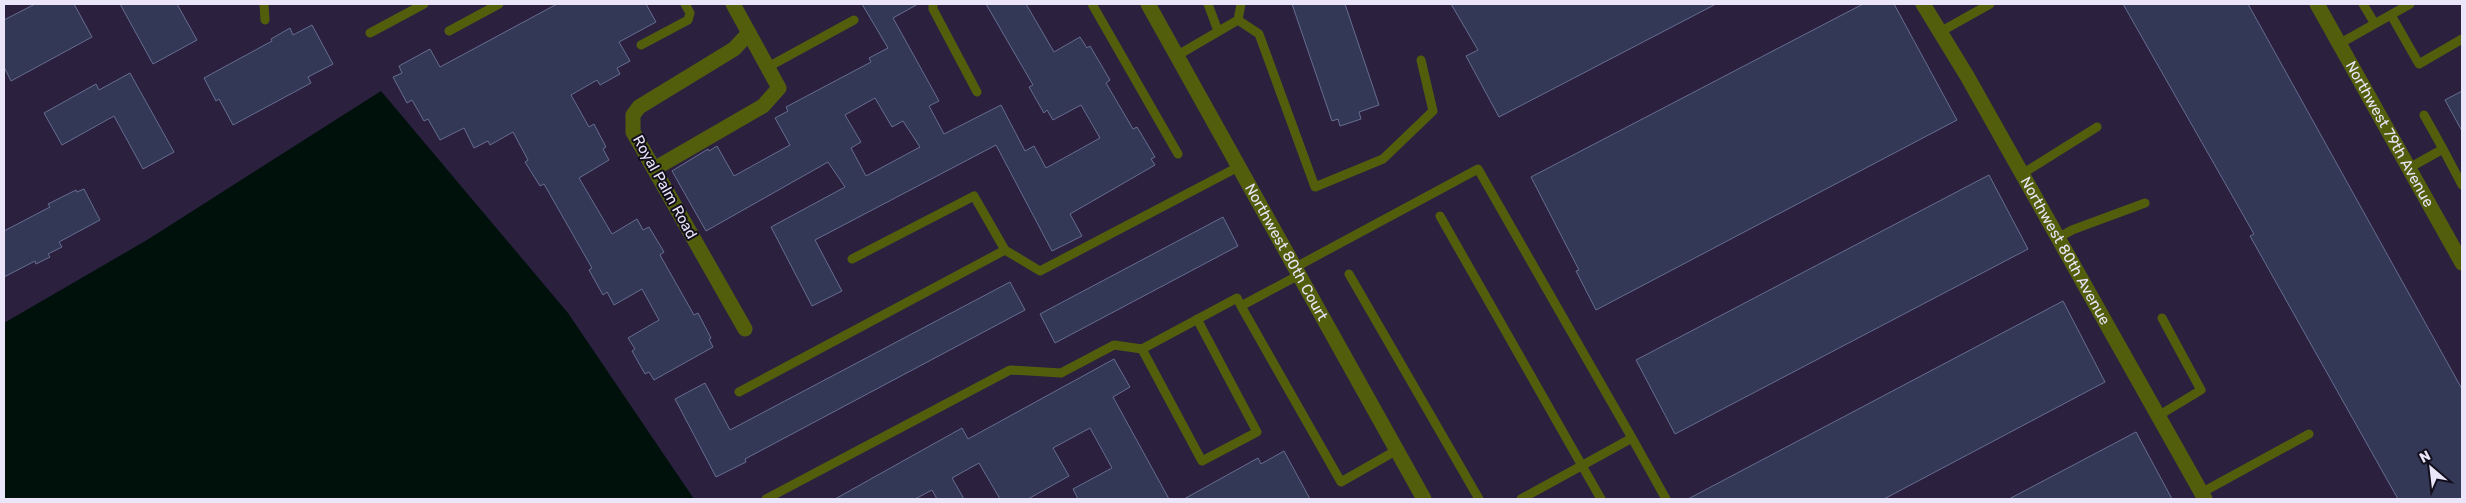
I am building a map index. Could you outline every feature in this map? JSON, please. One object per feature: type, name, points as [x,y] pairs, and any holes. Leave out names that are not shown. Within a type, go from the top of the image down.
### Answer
[{"type":"street","points":[[654,169],[763,106],[779,88],[733,4]]},
{"type":"street","name":"Northwest 80th Court","points":[[1148,4],[1240,166],[1422,498]]},
{"type":"street","name":"Northwest 80th Avenue","points":[[1923,4],[2022,174],[2203,496]]},
{"type":"street","name":"Northwest 79th Avenue","points":[[2317,4],[2462,263]]},
{"type":"street","name":"Royal Palm Road","points":[[745,329],[633,132],[633,115],[639,107],[734,49],[749,33]]},
{"type":"lane","points":[[264,4],[265,20]]},
{"type":"lane","points":[[370,33],[424,4]]},
{"type":"lane","points":[[449,31],[500,4]]},
{"type":"lane","points":[[641,45],[688,20],[690,13],[685,4]]},
{"type":"lane","points":[[932,4],[977,92]]},
{"type":"lane","points":[[1092,4],[1178,154]]},
{"type":"lane","points":[[1208,4],[1218,31]]},
{"type":"lane","points":[[1238,20],[1241,4]]},
{"type":"lane","points":[[1940,32],[1990,4]]},
{"type":"lane","points":[[2363,4],[2375,24]]},
{"type":"lane","points":[[2339,44],[2410,4]]},
{"type":"lane","points":[[2390,15],[2419,64],[2462,40]]},
{"type":"lane","points":[[768,67],[854,20]]},
{"type":"lane","points":[[1178,55],[1238,20]]},
{"type":"lane","points":[[1238,20],[1259,34],[1315,187],[1383,158],[1433,111],[1421,60]]},
{"type":"lane","points":[[2424,115],[2462,185]]},
{"type":"lane","points":[[2022,174],[2097,127]]},
{"type":"lane","points":[[2408,168],[2443,149]]},
{"type":"lane","points":[[852,259],[974,196],[1005,250],[1040,270],[1240,166]]},
{"type":"lane","points":[[1241,306],[1297,271],[1478,168],[1666,499]]},
{"type":"lane","points":[[2058,238],[2072,230],[2145,203]]},
{"type":"lane","points":[[1440,216],[1601,499]]},
{"type":"lane","points":[[739,392],[1005,250]]},
{"type":"lane","points":[[1349,274],[1479,499]]},
{"type":"lane","points":[[766,499],[1010,370],[1061,373],[1114,345],[1142,349],[1237,298],[1341,482],[1397,450]]},
{"type":"lane","points":[[2158,416],[2202,390],[2162,318]]},
{"type":"lane","points":[[1142,349],[1202,461],[1257,432],[1197,319]]},
{"type":"lane","points":[[2203,496],[2309,434]]},
{"type":"lane","points":[[1521,499],[1632,438]]},
{"type":"shaded area","points":[[381,91],[568,313],[694,499],[4,499],[4,323],[147,240]]},
{"type":"building","points":[[35,4],[74,4],[92,37],[11,81],[4,67],[4,20]]},
{"type":"building","points":[[120,4],[177,4],[197,40],[153,64]]},
{"type":"building","points":[[557,4],[646,4],[656,22],[619,42],[630,61],[617,68],[620,74],[600,85],[597,80],[571,95],[589,127],[594,124],[606,147],[603,149],[609,160],[579,178],[612,234],[637,219],[643,230],[649,227],[664,252],[660,255],[694,315],[698,313],[711,338],[709,339],[713,347],[654,380],[649,372],[645,374],[632,351],[635,349],[628,338],[659,320],[642,289],[614,305],[607,292],[603,295],[589,270],[592,268],[544,184],[540,186],[525,162],[528,160],[513,132],[490,145],[488,141],[474,148],[464,128],[440,140],[428,119],[424,121],[412,100],[407,103],[393,77],[402,73],[399,66],[430,49],[440,67]]},
{"type":"building","points":[[862,4],[918,4],[893,18],[939,101],[929,106],[944,134],[1001,105],[1025,151],[1034,146],[1046,168],[1100,138],[1081,105],[1053,120],[1047,110],[1044,113],[1029,87],[1033,85],[986,4],[1026,4],[1054,52],[1080,37],[1087,48],[1090,46],[1110,80],[1106,83],[1133,129],[1137,127],[1155,157],[1151,159],[1155,165],[1070,214],[1082,236],[1052,251],[996,145],[815,240],[842,291],[812,306],[771,227],[845,187],[828,162],[706,231],[672,171],[708,149],[709,151],[717,146],[734,176],[790,145],[775,118],[788,111],[786,107],[871,62],[869,58],[888,48]],"holes":[[[875,98],[892,127],[903,121],[920,147],[866,176],[851,148],[861,142],[845,115]]]},
{"type":"building","points":[[1292,4],[1345,4],[1379,105],[1359,112],[1361,119],[1340,126],[1338,119],[1332,121]]},
{"type":"building","points":[[1451,4],[1716,4],[1499,117],[1466,56],[1478,50]]},
{"type":"building","points":[[1863,4],[1894,4],[1957,120],[1596,310],[1576,271],[1579,270],[1531,177]]},
{"type":"building","points":[[2123,4],[2248,4],[2462,389],[2462,499],[2398,499],[2250,236],[2254,234]]},
{"type":"building","points":[[312,25],[333,64],[308,77],[311,83],[233,125],[219,99],[216,101],[204,78],[272,41],[271,39],[290,28],[293,35]]},
{"type":"building","points":[[130,73],[174,152],[143,169],[114,116],[62,145],[44,113],[96,84],[99,90]]},
{"type":"building","points":[[2462,91],[2462,131],[2445,100]]},
{"type":"building","points":[[1989,175],[2028,249],[1675,434],[1636,360]]},
{"type":"building","points":[[84,189],[100,220],[59,242],[62,247],[48,254],[50,257],[36,264],[35,261],[4,277],[4,231],[50,207],[48,204],[76,190],[77,192]]},
{"type":"building","points":[[1223,217],[1238,246],[1055,343],[1040,314]]},
{"type":"building","points":[[1010,282],[1025,310],[745,459],[746,462],[716,477],[675,399],[705,383],[730,430]]},
{"type":"building","points":[[2063,301],[2105,382],[1884,499],[1688,499]]},
{"type":"building","points":[[1114,359],[1130,387],[1113,397],[1169,499],[1078,499],[1073,489],[1112,468],[1090,428],[1053,448],[1069,476],[1028,499],[1000,499],[979,463],[952,478],[964,499],[937,499],[932,490],[915,499],[835,499],[962,428],[968,439]]},
{"type":"building","points":[[2136,432],[2172,499],[2009,499]]},
{"type":"building","points":[[1284,451],[1310,499],[1184,499],[1258,458],[1261,464]]}]
